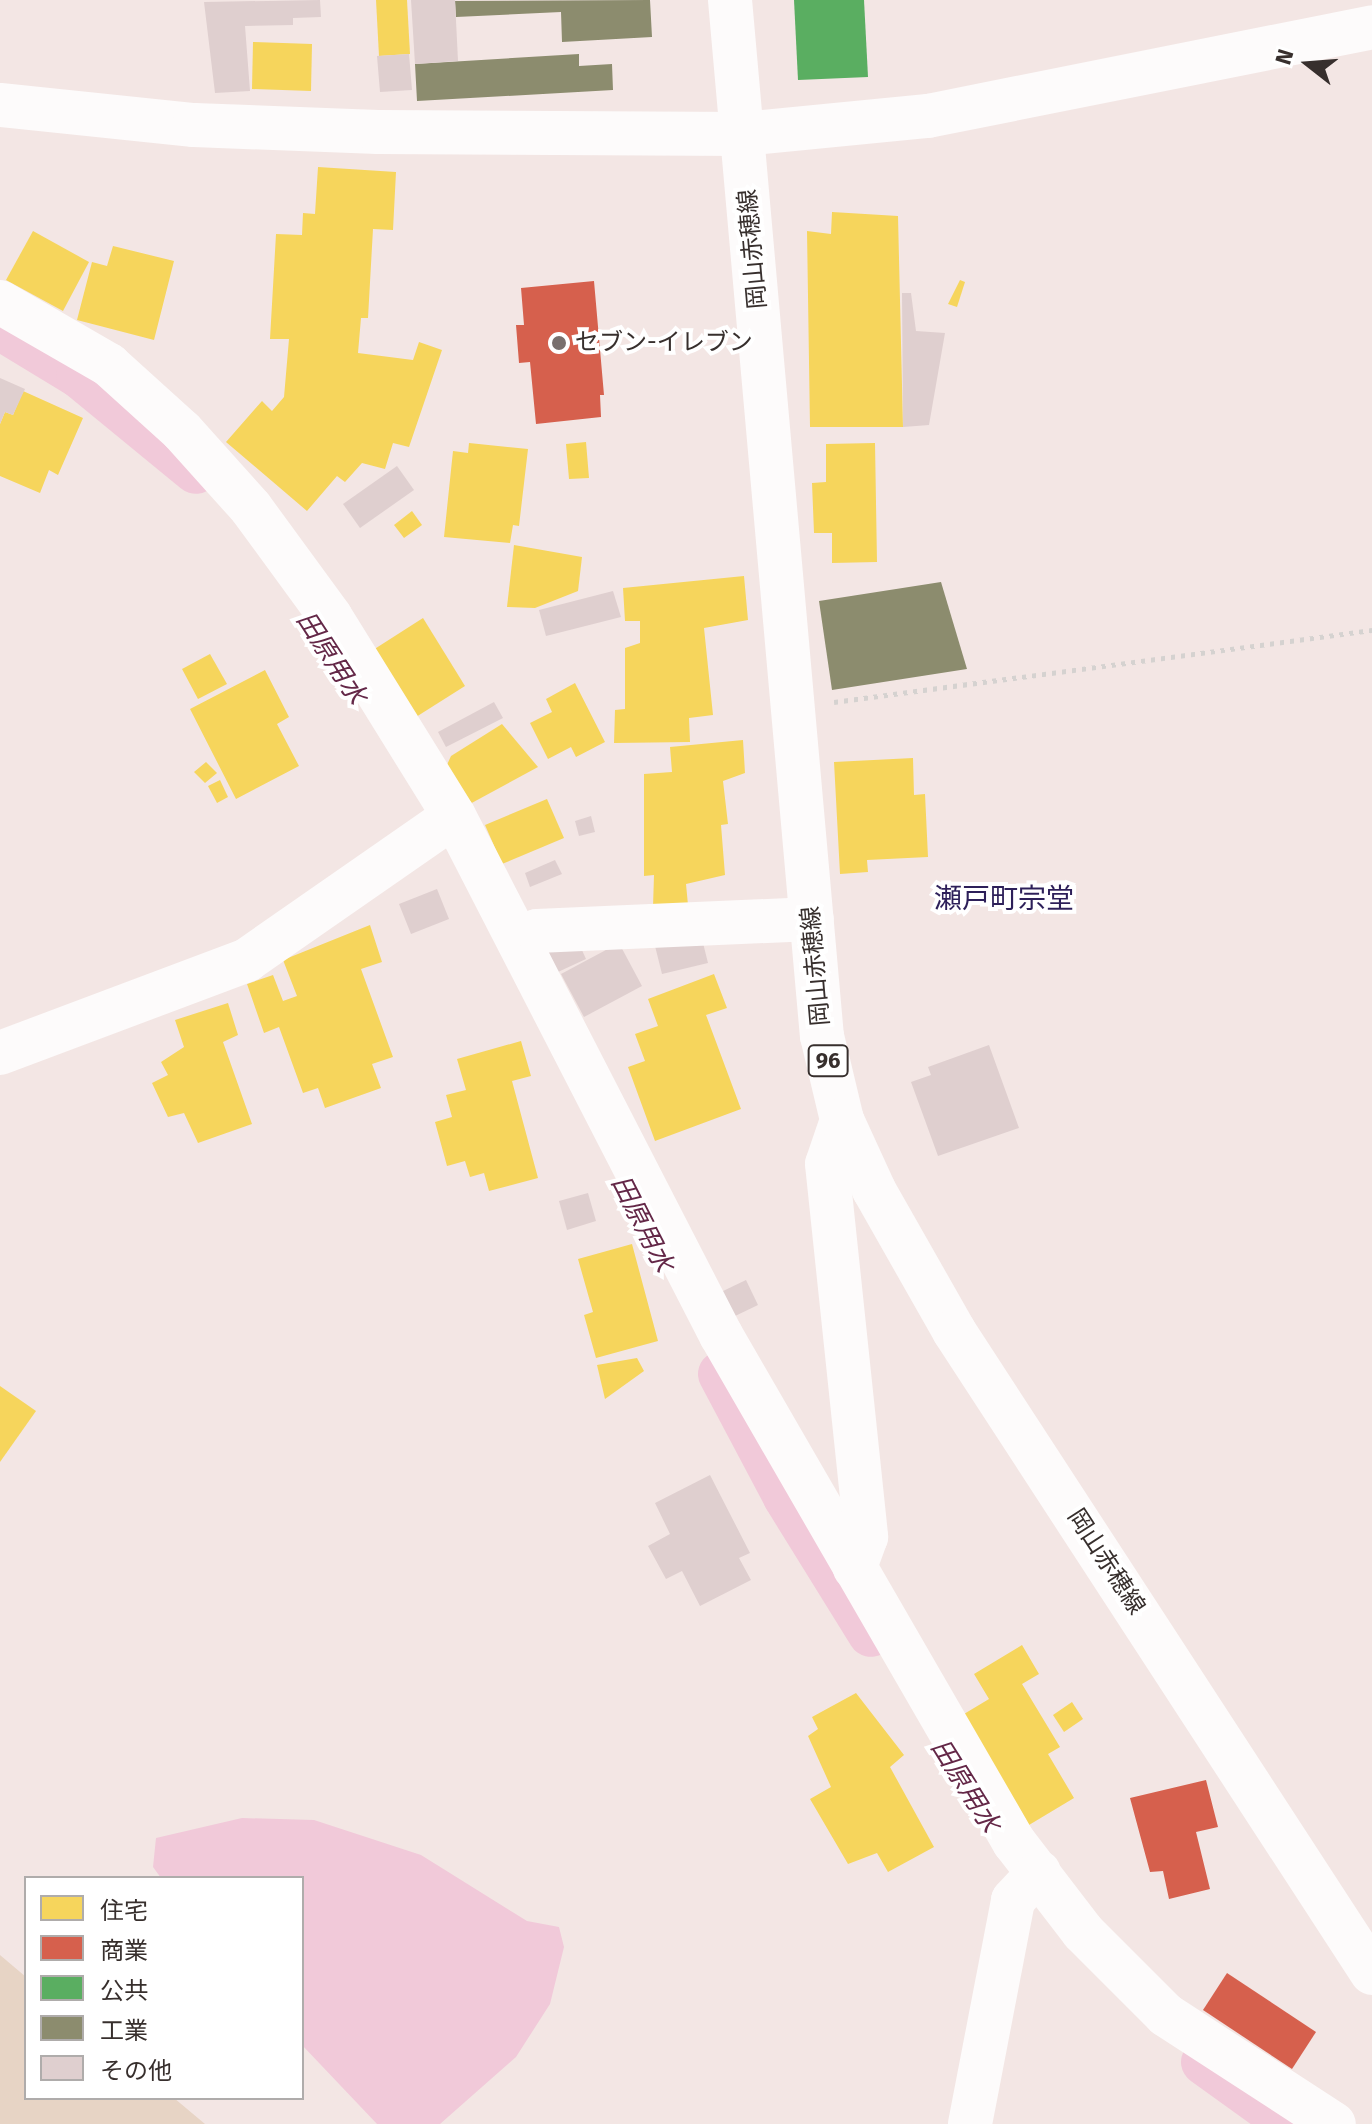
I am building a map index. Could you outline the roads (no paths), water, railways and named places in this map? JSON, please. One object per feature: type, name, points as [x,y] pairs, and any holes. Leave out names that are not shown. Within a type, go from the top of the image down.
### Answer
[{"type":"street","name":"岡山赤穂線","points":[[730,0],[822,1036],[842,1120],[874,1190],[954,1331],[1372,1973]]},
{"type":"street","points":[[0,105],[271,128],[743,134],[928,116],[1372,27]]},
{"type":"street","points":[[0,302],[109,365],[182,431],[251,508],[330,616],[442,823],[518,938],[721,1335],[1014,1842],[1027,1884],[970,2124]]},
{"type":"street","points":[[0,1053],[247,960],[442,823]]},
{"type":"street","points":[[518,938],[537,931],[812,919]]},
{"type":"street","points":[[842,1120],[827,1164],[866,1537],[855,1568]]},
{"type":"street","points":[[1027,1884],[1083,1932],[1166,2015],[1334,2124]]},
{"type":"waterway","name":"田原用水","points":[[0,327],[79,375],[196,471]]},
{"type":"waterway","name":"田原用水","points":[[721,1374],[786,1497],[871,1634]]},
{"type":"waterway","name":"田原用水","points":[[1204,2062],[1290,2124]]},
{"type":"place","name":"セブン-イレブン","points":[[559,343]]},
{"type":"district","name":"瀬戸町宗堂","points":[[1004,899]]}]
